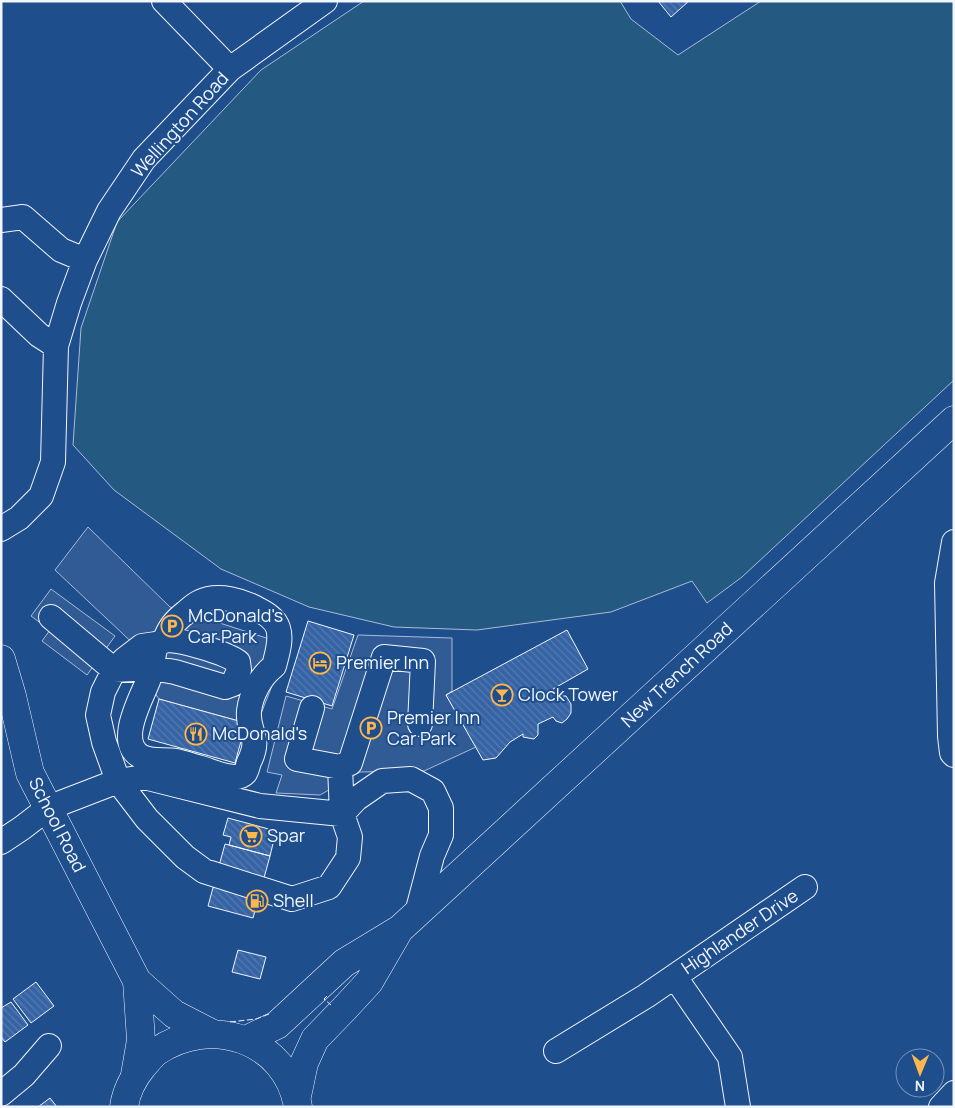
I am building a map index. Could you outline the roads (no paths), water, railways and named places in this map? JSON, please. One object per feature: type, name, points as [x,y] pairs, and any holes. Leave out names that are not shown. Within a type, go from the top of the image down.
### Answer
[{"type":"main road","name":"New Trench Road","points":[[246,1040],[277,1025],[344,962],[409,921],[954,420]]},
{"type":"main road","name":"School Road","points":[[1,659],[30,772],[137,981],[174,1014],[211,1033]]},
{"type":"main road","name":"New Trench Road","points":[[297,1102],[304,1063],[315,1038],[369,982],[409,921]]},
{"type":"main road","name":"School Road","points":[[135,1075],[141,1040],[137,981]]},
{"type":"main road","points":[[124,1107],[135,1075],[155,1053],[181,1038],[211,1033],[229,1035],[246,1040],[268,1053],[285,1073],[297,1102]]},
{"type":"street","points":[[164,1],[230,70]]},
{"type":"street","name":"Wellington Road","points":[[1,529],[19,518],[41,496],[53,462],[56,346],[85,260],[109,211],[144,159],[230,70],[325,1]]},
{"type":"street","points":[[1,220],[23,217],[61,250],[85,260]]},
{"type":"street","points":[[1,300],[39,335],[56,346]]},
{"type":"street","points":[[954,542],[947,583],[950,736],[952,753],[954,754]]},
{"type":"street","points":[[210,598],[248,604],[271,617],[278,627],[279,639],[274,666],[265,673],[260,681],[249,712],[251,728],[256,743],[245,772],[230,777],[176,761],[153,760],[141,756],[131,743],[130,734],[137,706],[148,681],[161,642],[170,627],[200,602],[210,598]]},
{"type":"street","points":[[51,617],[114,670],[152,668],[175,672],[225,687],[233,684],[239,670],[238,662],[231,656],[184,643],[161,642],[142,646],[125,658],[114,670],[103,692],[98,715],[104,742],[118,781],[147,819],[185,857],[204,871],[292,899],[329,887],[348,858],[350,837],[342,814],[340,766]]},
{"type":"street","points":[[312,708],[297,759],[340,766],[350,763],[384,657],[423,661],[420,724]]},
{"type":"street","points":[[1,842],[48,808],[118,781],[144,777],[260,806],[342,814]]},
{"type":"street","points":[[342,814],[356,799],[382,781],[411,779],[433,791],[441,808],[441,835],[409,921]]},
{"type":"street","name":"Highlander Drive","points":[[556,1051],[646,996],[805,888]]},
{"type":"street","name":"Highlander Drive","points":[[674,977],[730,1057],[738,1107]]},
{"type":"street","points":[[1,1094],[24,1075],[49,1046]]},
{"type":"street","points":[[941,1107],[954,1093]]},
{"type":"place","name":"McDonald's Car Park","points":[[172,626]]},
{"type":"place","name":"Premier Inn","points":[[320,663]]},
{"type":"place","name":"Clock Tower","points":[[502,695]]},
{"type":"place","name":"Premier Inn Car Park","points":[[371,728]]},
{"type":"place","name":"McDonald's","points":[[196,734]]},
{"type":"place","name":"Spar","points":[[251,836]]},
{"type":"place","name":"Shell","points":[[257,901]]}]
